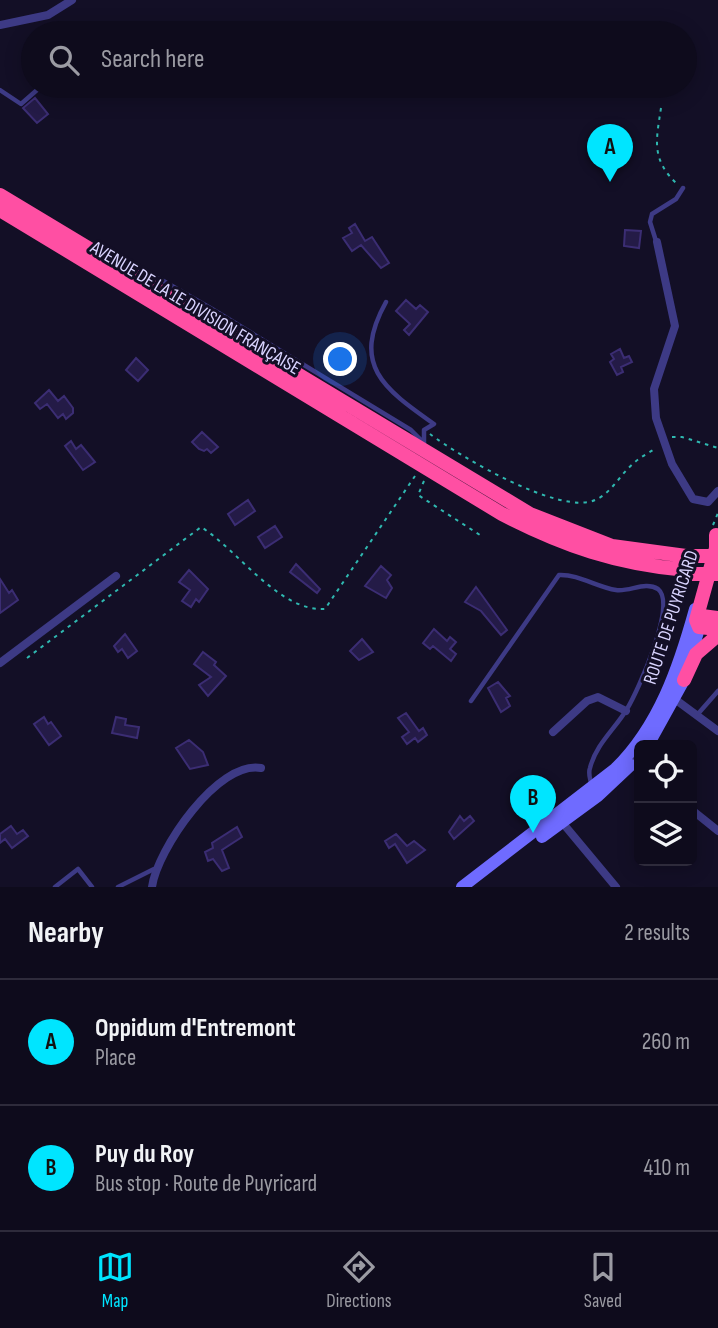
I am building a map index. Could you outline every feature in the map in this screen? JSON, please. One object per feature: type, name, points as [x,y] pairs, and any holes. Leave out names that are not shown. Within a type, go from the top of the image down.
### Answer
[{"type":"highway","name":"AVENUE DE LA 1E DIVISION FRANÇAISE","points":[[0,195],[507,502],[595,541],[686,567]]},
{"type":"highway","name":"AVENUE DE LA 1E DIVISION FRANÇAISE","points":[[0,210],[425,469],[541,534],[638,566],[718,571]]},
{"type":"highway","points":[[699,621],[716,548],[716,530]]},
{"type":"highway","points":[[686,567],[718,558]]},
{"type":"highway","points":[[699,621],[718,618]]},
{"type":"highway","points":[[684,680],[696,654],[718,632],[699,621]]},
{"type":"main road","name":"ROUTE DE PUYRICARD","points":[[671,696],[716,530]]},
{"type":"main road","name":"ROUTE DE PUYRICARD","points":[[671,696],[684,680],[718,558]]},
{"type":"main road","points":[[646,740],[671,696],[699,621]]},
{"type":"main road","points":[[579,806],[591,788],[634,758]]},
{"type":"main road","points":[[468,883],[579,806],[634,759]]},
{"type":"street","points":[[22,21],[48,15],[72,0]]},
{"type":"street","points":[[0,26],[21,21]]},
{"type":"street","points":[[657,242],[675,326],[654,389],[656,418],[663,443],[693,499],[708,502],[718,491]]},
{"type":"street","points":[[0,663],[116,576]]},
{"type":"street","points":[[671,696],[718,731]]},
{"type":"street","points":[[553,732],[587,701],[598,697],[626,711]]},
{"type":"street","points":[[152,887],[154,869],[194,808],[211,790],[250,766],[261,768]]},
{"type":"street","points":[[697,814],[718,831]]},
{"type":"street","points":[[557,820],[616,887]]},
{"type":"lane","points":[[0,90],[21,104],[28,98]]},
{"type":"lane","points":[[657,242],[650,222],[652,214],[676,200],[683,188]]},
{"type":"lane","points":[[90,249],[160,279],[212,309],[411,430],[424,443],[507,502]]},
{"type":"lane","points":[[386,302],[376,321],[369,350],[378,375],[408,405],[433,424],[424,430],[424,443]]},
{"type":"lane","points":[[471,701],[559,575],[569,575],[586,583],[622,591],[647,586],[657,589],[663,596],[664,610],[651,656],[626,711],[598,747],[589,770],[591,788]]},
{"type":"lane","points":[[697,716],[718,691]]},
{"type":"lane","points":[[55,887],[78,869],[92,887]]},
{"type":"lane","points":[[118,887],[154,869]]},
{"type":"path","points":[[661,108],[657,138],[658,161],[683,188]]},
{"type":"path","points":[[424,430],[454,453],[525,489],[584,504],[597,500],[634,463],[678,436],[718,448]]},
{"type":"path","points":[[425,469],[418,495],[480,535]]},
{"type":"path","points":[[27,657],[201,527],[298,605],[312,610],[325,608],[425,469]]},
{"type":"path","points":[[716,530],[718,513]]},
{"type":"building","points":[[35,98],[48,114],[37,123],[23,108]]},
{"type":"building","points":[[355,224],[365,241],[372,237],[389,263],[381,268],[361,245],[352,251],[343,238],[352,233],[349,228]]},
{"type":"building","points":[[625,230],[641,231],[639,248],[624,246]]},
{"type":"building","points":[[406,300],[416,309],[420,305],[428,312],[409,335],[404,330],[410,324],[396,311]]},
{"type":"building","points":[[620,349],[624,358],[629,356],[632,362],[621,367],[623,372],[617,375],[610,362],[614,359],[611,354]]},
{"type":"building","points":[[136,358],[148,370],[138,381],[126,370]]},
{"type":"building","points":[[49,390],[58,401],[64,396],[73,408],[73,413],[66,419],[63,414],[58,418],[47,404],[40,409],[35,403]]},
{"type":"building","points":[[202,432],[218,447],[211,453],[207,449],[199,449],[192,442]]},
{"type":"building","points":[[71,441],[76,449],[81,445],[95,462],[83,470],[65,446]]},
{"type":"building","points":[[248,500],[255,511],[235,525],[228,514]]},
{"type":"building","points":[[275,526],[282,537],[265,548],[258,537]]},
{"type":"building","points":[[296,564],[320,589],[317,593],[290,572]]},
{"type":"building","points":[[381,566],[391,575],[387,580],[392,588],[386,598],[365,586]]},
{"type":"building","points":[[189,570],[208,589],[199,602],[196,599],[191,607],[182,601],[190,590],[179,582]]},
{"type":"building","points":[[0,579],[9,593],[12,590],[18,600],[0,613]]},
{"type":"building","points":[[476,587],[507,630],[501,635],[481,611],[465,602]]},
{"type":"building","points":[[434,629],[447,641],[450,637],[456,642],[450,649],[456,654],[451,661],[433,646],[430,649],[423,643]]},
{"type":"building","points":[[125,634],[137,651],[128,658],[122,649],[118,652],[114,646]]},
{"type":"building","points":[[362,639],[373,652],[359,660],[350,651]]},
{"type":"building","points":[[203,652],[216,662],[214,665],[226,676],[208,696],[199,685],[211,677],[194,664]]},
{"type":"building","points":[[498,682],[510,696],[506,698],[510,706],[501,712],[488,688]]},
{"type":"building","points":[[406,713],[419,731],[423,728],[427,735],[418,742],[415,738],[407,744],[402,737],[409,732],[398,718]]},
{"type":"building","points":[[44,717],[61,736],[49,745],[34,724]]},
{"type":"building","points":[[116,717],[126,719],[125,725],[139,727],[137,738],[112,733]]},
{"type":"building","points":[[189,740],[203,752],[208,765],[190,769],[176,748]]},
{"type":"building","points":[[460,816],[464,821],[470,816],[474,821],[454,839],[449,832]]},
{"type":"building","points":[[11,826],[17,834],[23,830],[28,836],[12,848],[5,839],[0,843],[0,834]]},
{"type":"building","points":[[237,827],[242,837],[222,850],[229,868],[222,871],[213,859],[208,861],[205,852],[213,848],[212,843]]},
{"type":"building","points":[[396,834],[407,846],[414,841],[425,850],[407,863],[395,844],[389,848],[385,841]]},
{"type":"place","name":"Oppidum d'Entremont","points":[[610,182]]},
{"type":"place","name":"Puy du Roy","points":[[533,833]]}]
